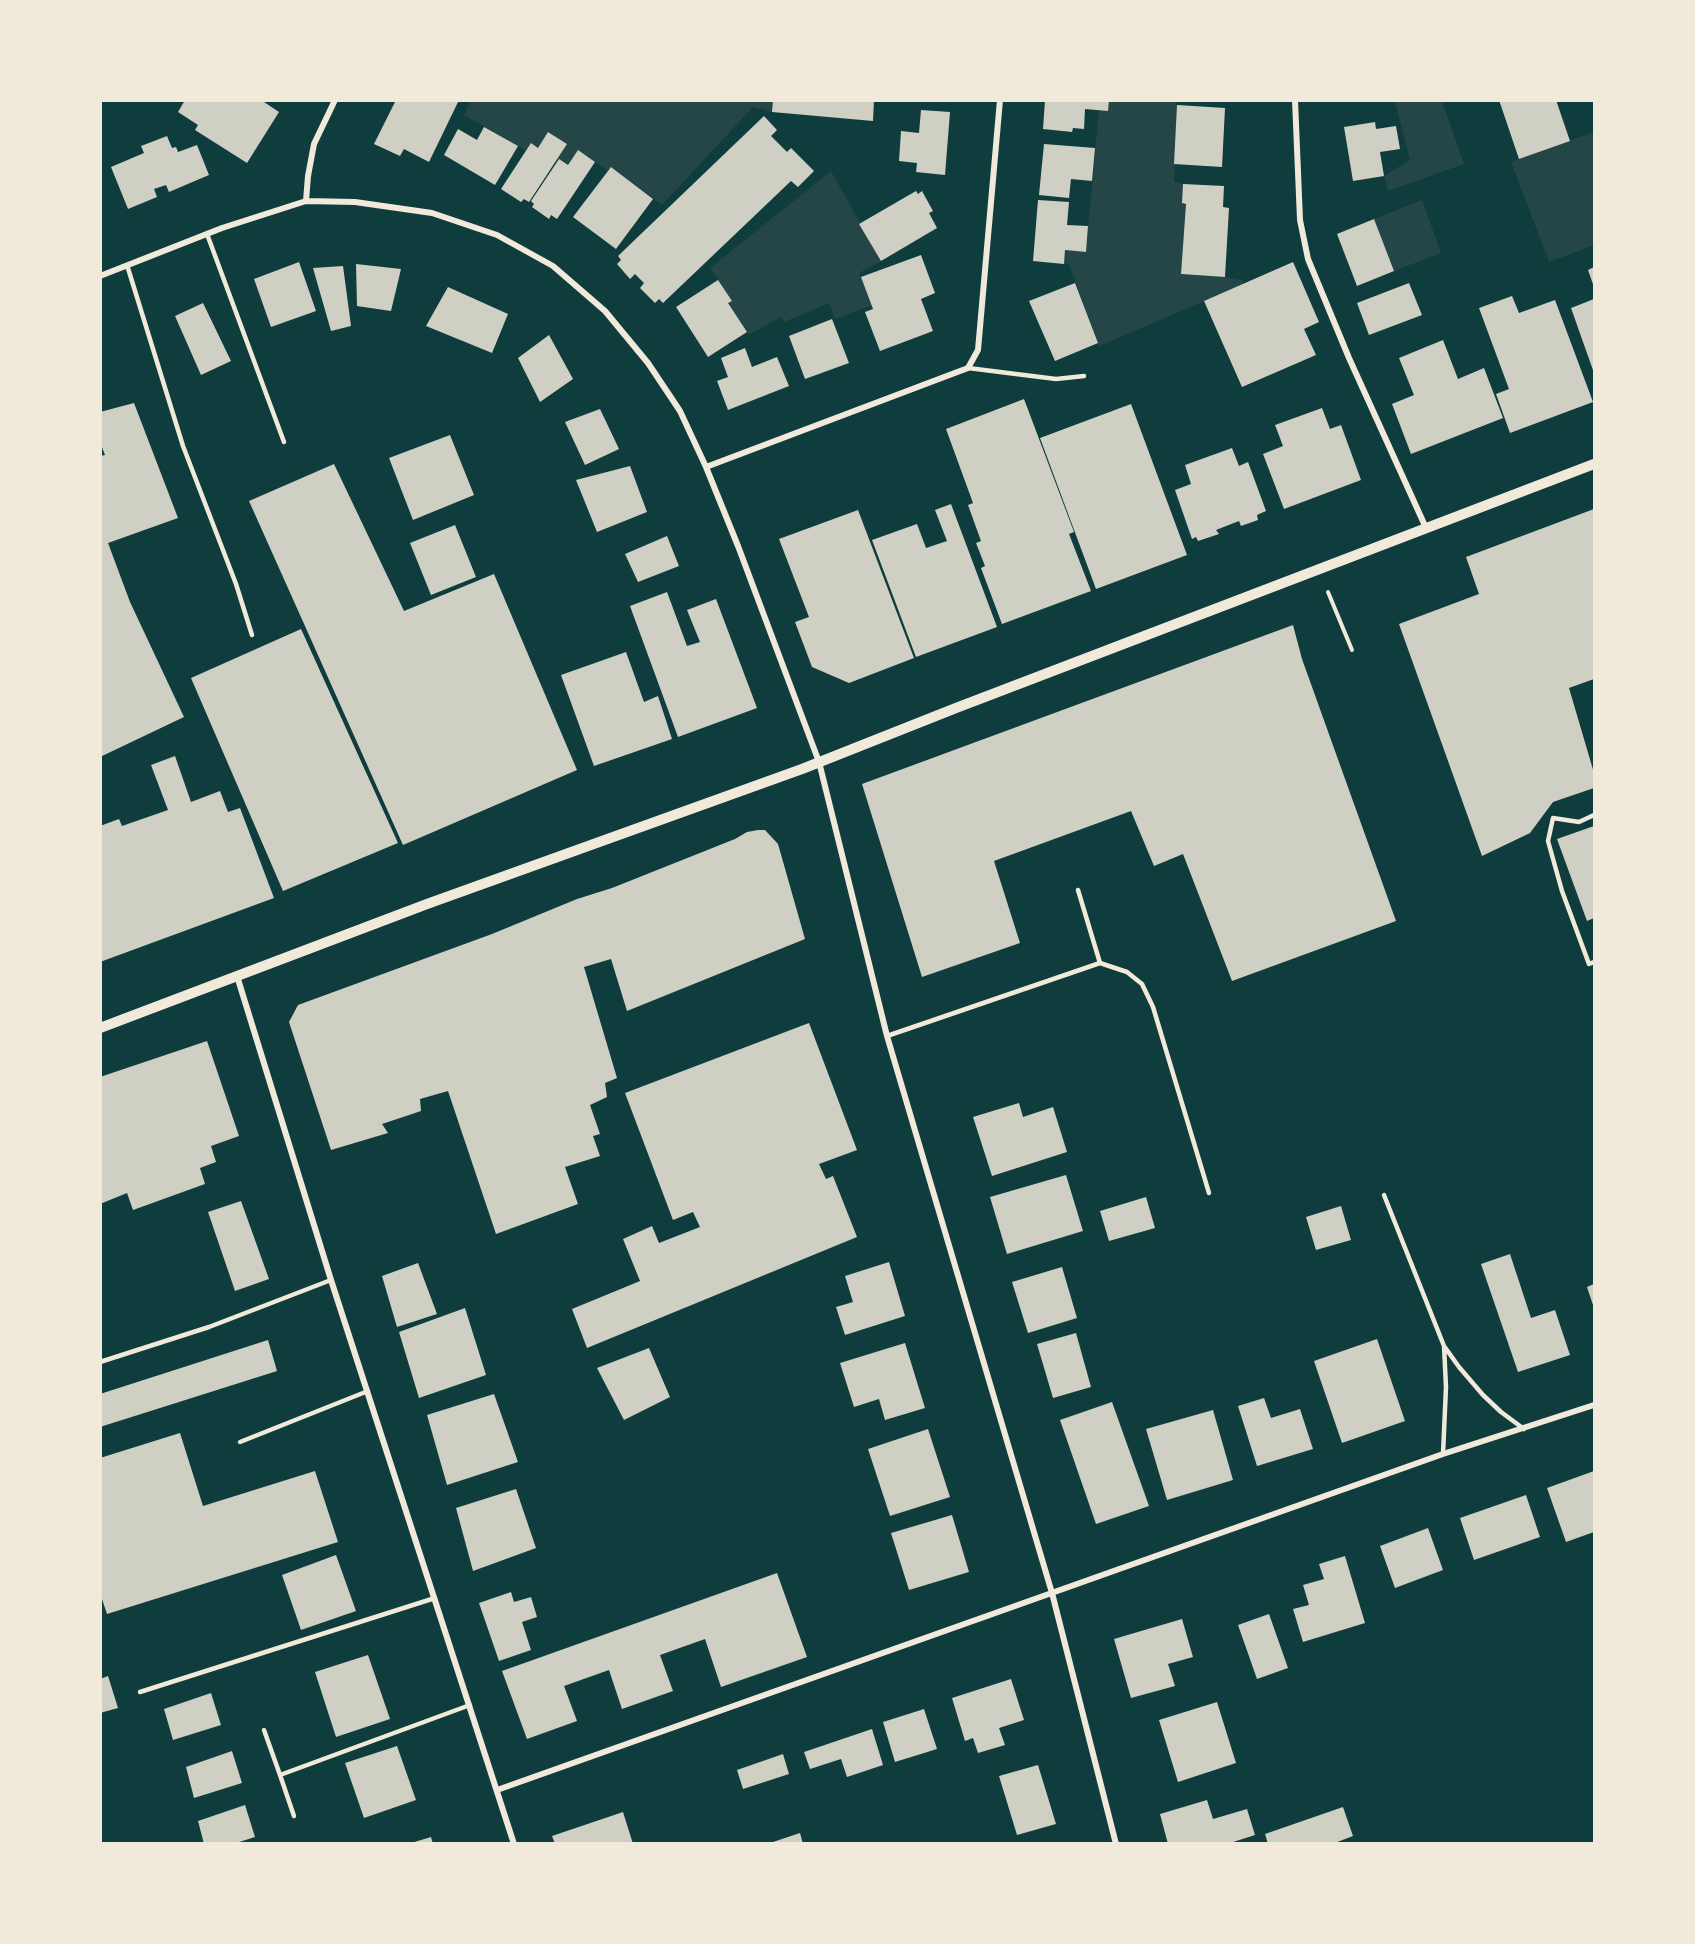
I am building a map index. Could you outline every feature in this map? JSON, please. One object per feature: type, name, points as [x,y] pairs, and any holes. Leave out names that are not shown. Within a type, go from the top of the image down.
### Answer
[{"type":"street","points":[[306,201],[314,144],[335,100]]},
{"type":"street","points":[[706,467],[968,368],[978,350],[1000,100]]},
{"type":"street","points":[[1295,100],[1300,220],[1308,259],[1349,358],[1426,528]]},
{"type":"street","points":[[100,276],[207,234],[306,201],[355,202],[432,213],[497,235],[553,266],[605,311],[648,363],[680,411],[738,546],[819,762],[887,1036],[1052,1593],[1116,1844]]},
{"type":"street","points":[[100,1028],[428,903],[819,762],[1594,464]]},
{"type":"street","points":[[237,975],[331,1280],[514,1844]]},
{"type":"street","points":[[497,1790],[1443,1454],[1594,1405]]},
{"type":"lane","points":[[207,234],[284,442]]},
{"type":"lane","points":[[127,265],[183,446],[236,584],[252,634]]},
{"type":"lane","points":[[968,368],[1056,379],[1084,376]]},
{"type":"lane","points":[[1594,815],[1579,822],[1553,818],[1548,841],[1562,891],[1589,964],[1594,962]]},
{"type":"lane","points":[[1078,890],[1100,963]]},
{"type":"lane","points":[[887,1036],[1100,963],[1127,972],[1142,984],[1153,1007],[1209,1193]]},
{"type":"lane","points":[[1384,1195],[1444,1346],[1483,1395],[1524,1429]]},
{"type":"lane","points":[[100,1362],[209,1327],[331,1280]]},
{"type":"lane","points":[[1443,1454],[1446,1387],[1444,1346]]},
{"type":"lane","points":[[240,1442],[368,1391]]},
{"type":"lane","points":[[140,1692],[435,1598]]},
{"type":"lane","points":[[280,1774],[470,1706]]},
{"type":"lane","points":[[264,1730],[294,1816]]},
{"type":"path","points":[[1318,569],[1352,650]]},
{"type":"shaded area","points":[[471,100],[773,101],[772,112],[753,107],[662,205],[612,167],[608,171],[578,150],[568,165],[557,158],[567,144],[549,132],[538,148],[531,143],[526,151],[464,115]]},
{"type":"shaded area","points":[[1109,101],[1177,101],[1174,182],[1183,184],[1182,203],[1186,204],[1181,274],[1225,277],[1242,280],[1244,284],[1099,346],[1069,264],[1064,264],[1065,250],[1086,252],[1099,110]]},
{"type":"shaded area","points":[[1395,101],[1442,101],[1464,164],[1388,191],[1384,176],[1410,160]]},
{"type":"shaded area","points":[[1594,132],[1594,245],[1549,262],[1511,162]]},
{"type":"shaded area","points":[[831,171],[881,261],[859,273],[872,305],[835,319],[829,303],[784,322],[781,317],[749,335],[728,303],[732,301],[710,268]]},
{"type":"shaded area","points":[[1422,200],[1441,253],[1394,271],[1374,219]]},
{"type":"building","points":[[185,100],[261,100],[279,112],[247,163],[195,130],[198,125],[178,112]]},
{"type":"building","points":[[396,100],[459,100],[429,162],[404,149],[400,156],[374,144]]},
{"type":"building","points":[[773,100],[874,100],[873,121],[772,112]]},
{"type":"building","points":[[1045,100],[1109,100],[1108,111],[1085,109],[1084,129],[1073,128],[1072,132],[1043,129]]},
{"type":"building","points":[[1499,100],[1556,100],[1570,141],[1519,159]]},
{"type":"building","points":[[1177,105],[1225,108],[1222,167],[1174,164]]},
{"type":"building","points":[[921,110],[950,112],[945,175],[916,172],[917,163],[899,161],[901,131],[919,133]]},
{"type":"building","points":[[764,116],[777,130],[771,136],[787,152],[791,148],[814,171],[798,187],[791,181],[663,303],[659,299],[655,303],[640,288],[644,283],[635,274],[630,279],[617,264],[621,260],[618,256]]},
{"type":"building","points":[[1375,122],[1376,129],[1396,126],[1400,149],[1380,152],[1384,176],[1353,181],[1344,127]]},
{"type":"building","points":[[484,127],[518,146],[495,185],[444,155],[458,129],[477,140]]},
{"type":"building","points":[[548,132],[567,144],[529,202],[524,199],[521,202],[501,189],[531,143],[538,148]]},
{"type":"building","points":[[167,136],[172,148],[176,147],[178,152],[197,145],[209,175],[169,192],[166,185],[154,189],[157,197],[128,209],[111,167],[144,153],[141,146]]},
{"type":"building","points":[[1044,144],[1095,148],[1092,181],[1071,179],[1069,198],[1039,195]]},
{"type":"building","points":[[578,150],[595,162],[557,219],[551,215],[549,219],[532,207],[534,204],[531,201],[559,159],[568,165]]},
{"type":"building","points":[[611,167],[653,199],[616,249],[573,217]]},
{"type":"building","points":[[1183,184],[1224,186],[1223,207],[1229,208],[1225,277],[1181,274],[1186,204],[1182,203]]},
{"type":"building","points":[[916,191],[918,194],[922,191],[933,211],[929,213],[937,228],[881,261],[859,224]]},
{"type":"building","points":[[1038,200],[1069,202],[1067,225],[1088,226],[1086,252],[1065,250],[1064,264],[1033,261]]},
{"type":"building","points":[[1374,219],[1394,271],[1357,286],[1337,234]]},
{"type":"building","points":[[921,255],[935,293],[921,299],[933,331],[880,351],[865,312],[873,309],[861,277]]},
{"type":"building","points":[[299,262],[316,311],[271,327],[254,279]]},
{"type":"building","points":[[1293,262],[1319,322],[1304,329],[1316,355],[1242,387],[1204,301]]},
{"type":"building","points":[[356,264],[401,269],[391,311],[357,306]]},
{"type":"building","points":[[343,266],[351,326],[331,331],[313,268]]},
{"type":"building","points":[[1594,267],[1594,287],[1588,270]]},
{"type":"building","points":[[718,280],[732,301],[728,303],[747,332],[708,357],[676,307]]},
{"type":"building","points":[[1075,283],[1098,343],[1055,361],[1029,301]]},
{"type":"building","points":[[1409,283],[1422,315],[1369,335],[1357,303]]},
{"type":"building","points":[[448,287],[508,314],[492,353],[426,326]]},
{"type":"building","points":[[1512,296],[1519,313],[1555,300],[1593,402],[1510,433],[1496,394],[1509,389],[1479,308]]},
{"type":"building","points":[[1594,299],[1594,373],[1571,308]]},
{"type":"building","points":[[203,303],[231,361],[201,375],[175,316]]},
{"type":"building","points":[[832,319],[849,363],[805,379],[789,336]]},
{"type":"building","points":[[549,335],[573,379],[540,402],[518,358]]},
{"type":"building","points":[[1443,340],[1458,379],[1484,368],[1503,418],[1411,454],[1392,404],[1414,395],[1399,358]]},
{"type":"building","points":[[745,348],[752,367],[777,357],[789,386],[728,410],[717,381],[728,377],[721,358]]},
{"type":"building","points":[[1024,399],[1074,532],[1069,534],[1091,591],[1002,624],[981,568],[985,566],[976,543],[981,541],[968,505],[973,503],[946,429]]},
{"type":"building","points":[[134,403],[178,518],[108,543],[130,602],[184,717],[100,757],[100,456],[105,455],[100,442],[100,412]]},
{"type":"building","points":[[1131,404],[1187,555],[1096,589],[1040,438]]},
{"type":"building","points":[[1322,408],[1330,429],[1341,425],[1361,480],[1284,509],[1263,454],[1283,446],[1275,425]]},
{"type":"building","points":[[600,409],[619,449],[585,465],[565,422]]},
{"type":"building","points":[[450,435],[474,495],[413,520],[389,458]]},
{"type":"building","points":[[1232,448],[1239,466],[1248,462],[1266,511],[1257,515],[1258,520],[1241,526],[1239,521],[1216,530],[1219,534],[1198,541],[1196,537],[1192,539],[1175,490],[1191,484],[1185,465]]},
{"type":"building","points":[[334,464],[404,611],[494,574],[577,770],[403,845],[249,501]]},
{"type":"building","points":[[630,466],[647,512],[597,532],[576,480]]},
{"type":"building","points":[[951,504],[997,627],[916,657],[872,540],[917,524],[926,548],[947,541],[935,510]]},
{"type":"building","points":[[1594,509],[1594,679],[1569,688],[1594,773],[1594,788],[1553,802],[1530,833],[1482,856],[1399,624],[1479,594],[1466,557]]},
{"type":"building","points":[[858,510],[914,658],[849,683],[812,667],[795,622],[809,617],[779,539]]},
{"type":"building","points":[[455,525],[476,577],[431,595],[410,543]]},
{"type":"building","points":[[667,536],[679,566],[638,582],[625,554]]},
{"type":"building","points":[[667,592],[687,646],[700,642],[687,610],[716,599],[757,708],[678,737],[630,606]]},
{"type":"building","points":[[1293,625],[1302,659],[1396,921],[1232,981],[1183,854],[1154,866],[1131,811],[994,861],[1020,943],[922,977],[862,784]]},
{"type":"building","points":[[301,629],[398,843],[283,891],[191,678]]},
{"type":"building","points":[[626,652],[644,702],[658,696],[672,739],[594,766],[561,675]]},
{"type":"building","points":[[175,756],[191,802],[220,791],[228,812],[240,808],[274,898],[100,962],[100,826],[119,819],[122,826],[168,810],[151,765]]},
{"type":"building","points":[[1594,826],[1594,918],[1587,921],[1557,839]]},
{"type":"building","points":[[765,830],[778,844],[805,939],[627,1011],[611,959],[584,967],[617,1078],[605,1083],[607,1097],[590,1105],[600,1134],[593,1136],[600,1156],[565,1167],[578,1204],[496,1234],[448,1091],[420,1099],[421,1111],[382,1124],[388,1133],[331,1150],[289,1022],[298,1005],[492,934],[735,839],[747,832]]},
{"type":"building","points":[[809,1023],[857,1150],[819,1164],[826,1179],[833,1176],[857,1237],[587,1348],[572,1309],[640,1281],[623,1239],[652,1226],[659,1243],[700,1227],[693,1212],[673,1220],[625,1093]]},
{"type":"building","points":[[207,1041],[239,1136],[211,1146],[216,1162],[200,1168],[205,1184],[133,1210],[127,1193],[100,1204],[100,1077]]},
{"type":"building","points":[[1019,1103],[1023,1117],[1053,1107],[1067,1152],[992,1176],[973,1117]]},
{"type":"building","points":[[1066,1175],[1083,1231],[1007,1254],[990,1197]]},
{"type":"building","points":[[1146,1197],[1155,1228],[1109,1241],[1100,1211]]},
{"type":"building","points":[[241,1201],[269,1279],[235,1291],[208,1212]]},
{"type":"building","points":[[1341,1206],[1351,1240],[1316,1250],[1306,1217]]},
{"type":"building","points":[[1510,1254],[1531,1318],[1555,1310],[1570,1355],[1518,1372],[1481,1264]]},
{"type":"building","points":[[889,1262],[905,1316],[845,1335],[836,1307],[853,1302],[845,1276]]},
{"type":"building","points":[[418,1263],[437,1314],[397,1327],[382,1276]]},
{"type":"building","points":[[1062,1267],[1077,1318],[1028,1333],[1012,1282]]},
{"type":"building","points":[[1594,1284],[1594,1308],[1587,1287]]},
{"type":"building","points":[[465,1308],[486,1375],[419,1398],[399,1332]]},
{"type":"building","points":[[1076,1333],[1091,1387],[1053,1398],[1037,1344]]},
{"type":"building","points":[[1377,1339],[1405,1421],[1342,1443],[1314,1361]]},
{"type":"building","points":[[268,1340],[277,1371],[100,1427],[100,1394]]},
{"type":"building","points":[[905,1343],[925,1408],[885,1420],[879,1399],[854,1407],[840,1363]]},
{"type":"building","points":[[649,1348],[670,1397],[624,1420],[597,1368]]},
{"type":"building","points":[[494,1394],[518,1462],[447,1485],[427,1415]]},
{"type":"building","points":[[1264,1398],[1271,1418],[1300,1409],[1313,1449],[1257,1466],[1238,1406]]},
{"type":"building","points":[[1112,1402],[1149,1506],[1096,1524],[1060,1420]]},
{"type":"building","points":[[1213,1410],[1233,1480],[1167,1500],[1146,1429]]},
{"type":"building","points":[[928,1429],[950,1497],[890,1516],[868,1449]]},
{"type":"building","points":[[180,1433],[203,1506],[315,1471],[338,1542],[107,1614],[100,1593],[100,1458]]},
{"type":"building","points":[[1594,1471],[1594,1532],[1566,1542],[1547,1488]]},
{"type":"building","points":[[516,1489],[536,1548],[473,1571],[456,1508]]},
{"type":"building","points":[[1526,1495],[1540,1537],[1474,1560],[1460,1518]]},
{"type":"building","points":[[952,1515],[969,1572],[909,1590],[891,1533]]},
{"type":"building","points":[[1428,1528],[1443,1570],[1395,1588],[1380,1546]]},
{"type":"building","points":[[336,1555],[356,1611],[301,1630],[282,1575]]},
{"type":"building","points":[[1345,1556],[1365,1623],[1303,1642],[1293,1609],[1309,1605],[1303,1585],[1324,1579],[1319,1564]]},
{"type":"building","points":[[777,1573],[807,1657],[721,1687],[705,1639],[660,1655],[673,1691],[622,1709],[609,1670],[564,1686],[577,1721],[527,1739],[502,1671]]},
{"type":"building","points":[[511,1592],[514,1602],[531,1597],[537,1617],[522,1622],[531,1650],[499,1661],[479,1603]]},
{"type":"building","points":[[1269,1614],[1288,1668],[1257,1679],[1238,1625]]},
{"type":"building","points":[[1182,1619],[1193,1657],[1168,1664],[1175,1686],[1131,1698],[1114,1639]]},
{"type":"building","points":[[368,1655],[390,1719],[336,1737],[315,1672]]},
{"type":"building","points":[[108,1676],[118,1708],[100,1713],[100,1679]]},
{"type":"building","points":[[1011,1679],[1024,1720],[999,1728],[1005,1745],[978,1753],[973,1738],[965,1741],[952,1698]]},
{"type":"building","points":[[211,1693],[221,1725],[173,1740],[164,1709]]},
{"type":"building","points":[[1217,1702],[1236,1763],[1178,1782],[1159,1720]]},
{"type":"building","points":[[924,1709],[937,1749],[895,1762],[883,1722]]},
{"type":"building","points":[[872,1729],[883,1765],[847,1777],[841,1759],[810,1769],[804,1752]]},
{"type":"building","points":[[397,1746],[416,1800],[364,1818],[345,1763]]},
{"type":"building","points":[[232,1751],[242,1783],[194,1798],[186,1767]]},
{"type":"building","points":[[783,1754],[789,1774],[743,1789],[737,1770]]},
{"type":"building","points":[[1038,1765],[1056,1824],[1017,1835],[999,1776]]},
{"type":"building","points":[[1207,1800],[1213,1819],[1247,1809],[1255,1835],[1227,1844],[1168,1844],[1160,1814]]},
{"type":"building","points":[[245,1805],[255,1837],[233,1844],[204,1844],[198,1821]]},
{"type":"building","points":[[1343,1807],[1353,1836],[1332,1844],[1268,1844],[1265,1834]]},
{"type":"building","points":[[623,1812],[633,1844],[555,1844],[552,1836]]},
{"type":"building","points":[[800,1833],[803,1844],[770,1844],[770,1843]]},
{"type":"building","points":[[431,1837],[433,1844],[411,1844],[411,1843]]}]
